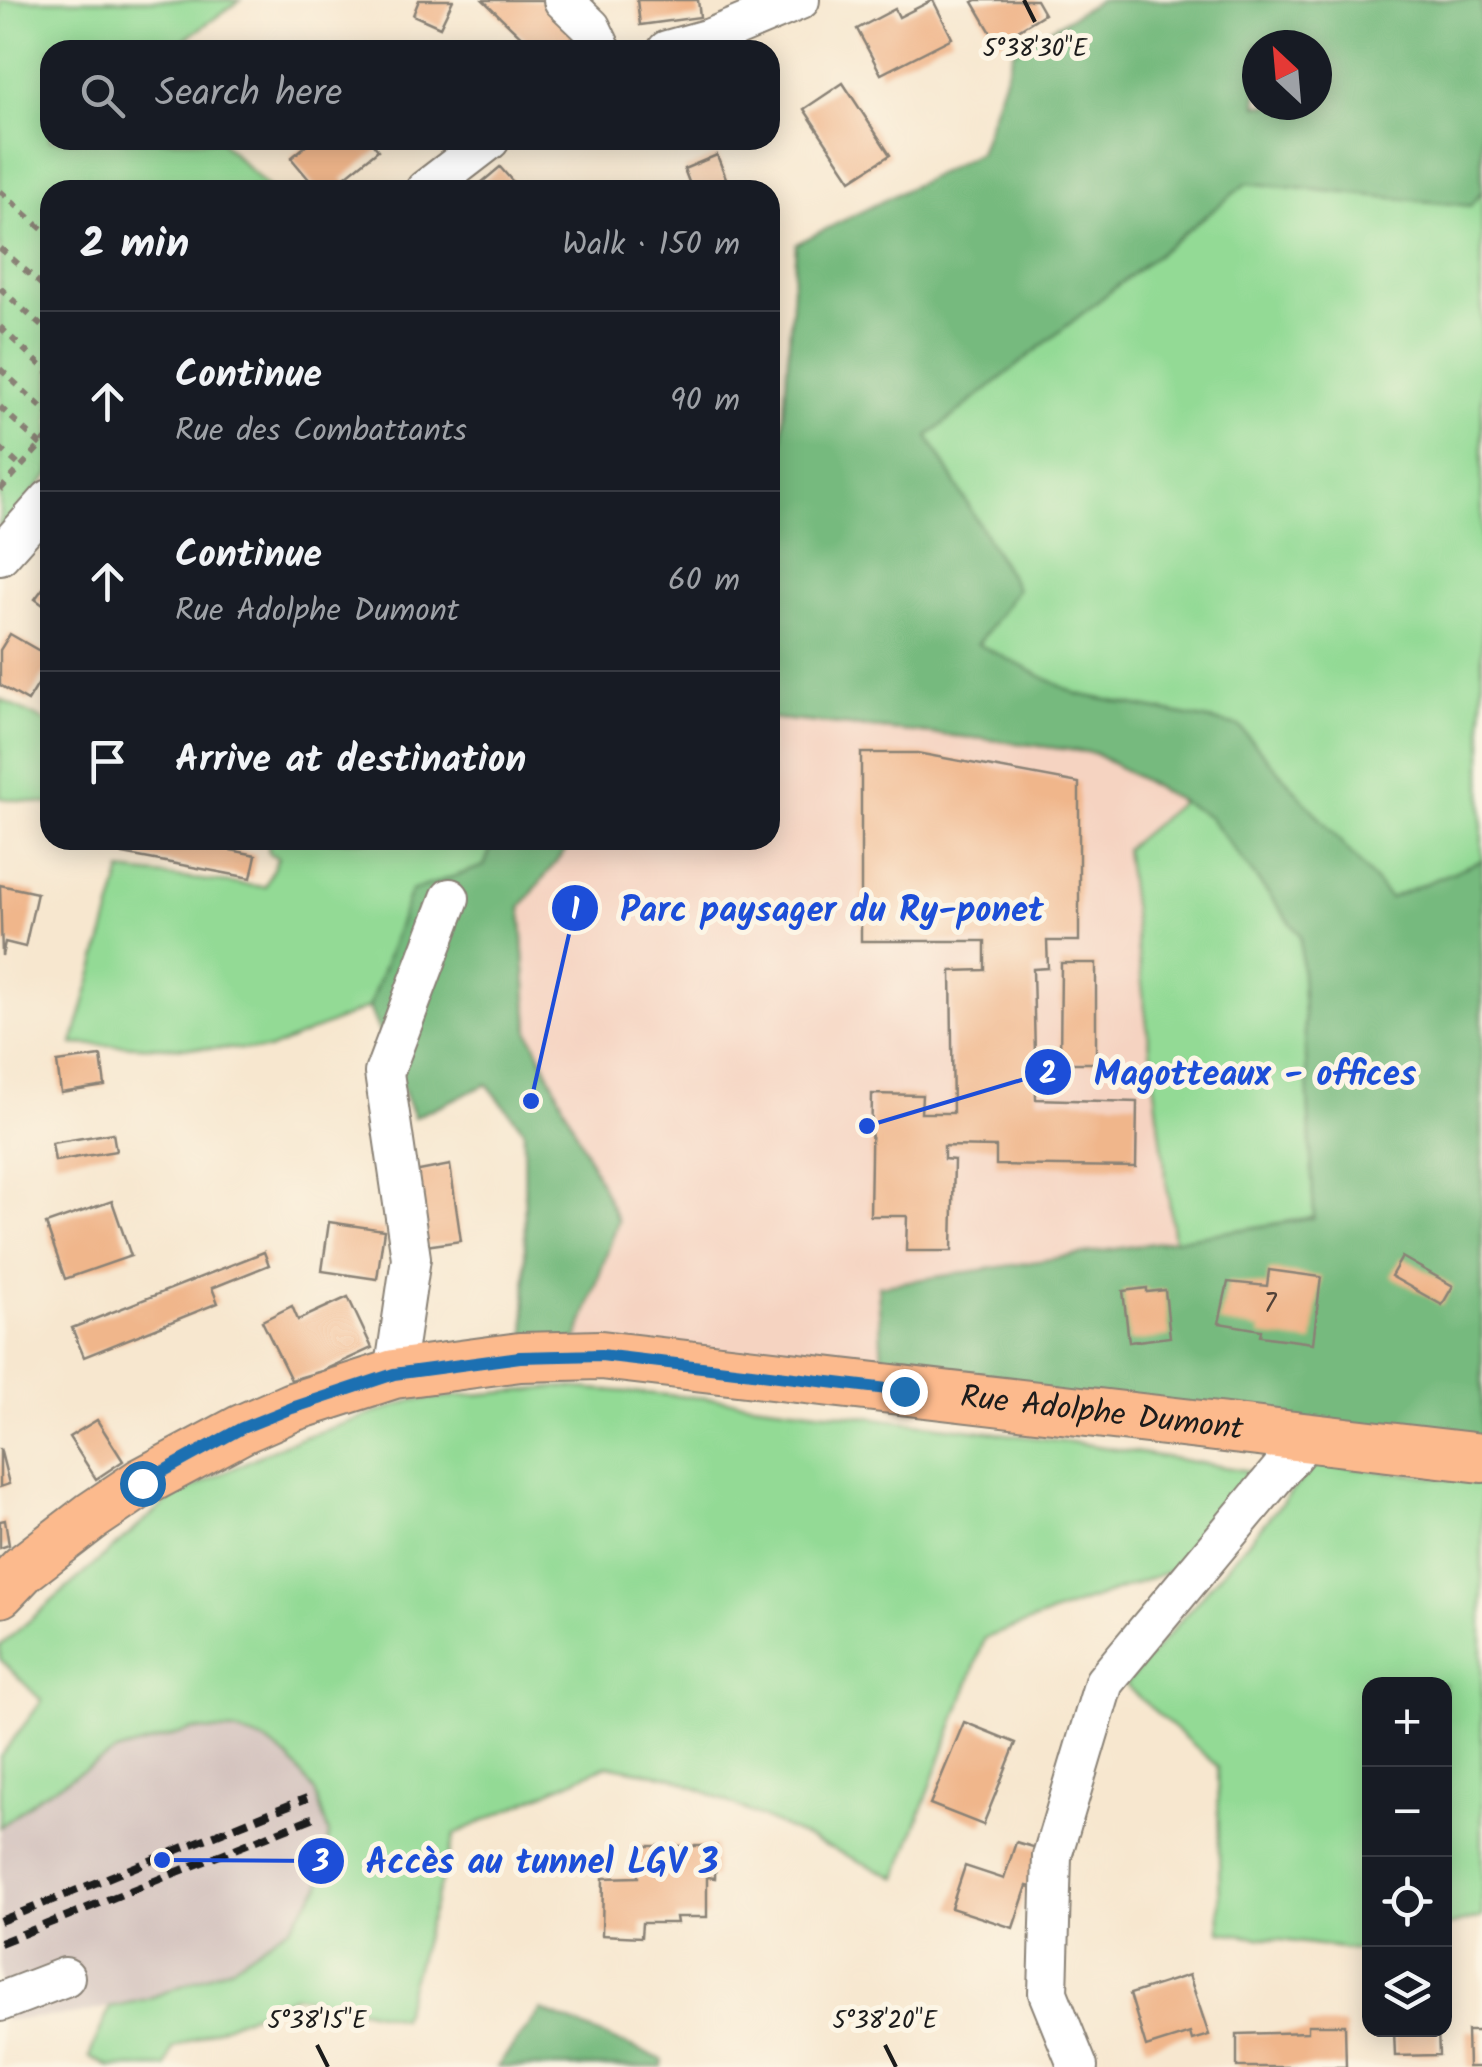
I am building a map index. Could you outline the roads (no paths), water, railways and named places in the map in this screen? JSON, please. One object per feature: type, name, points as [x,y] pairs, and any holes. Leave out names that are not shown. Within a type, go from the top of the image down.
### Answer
[{"type":"main road","name":"Rue Adolphe Dumont","points":[[0,1593],[92,1516],[142,1483],[242,1428],[394,1374],[520,1357],[601,1355],[1482,1458]]},
{"type":"street","points":[[564,0],[591,27],[597,40]]},
{"type":"street","points":[[703,40],[800,0]]},
{"type":"street","points":[[438,180],[477,150]]},
{"type":"street","points":[[0,555],[40,509]]},
{"type":"street","points":[[394,1374],[410,1258],[384,1073],[450,898]]},
{"type":"street","points":[[1078,2067],[1048,1993],[1052,1856],[1104,1682],[1308,1437]]},
{"type":"street","points":[[0,2002],[66,1977]]},
{"type":"railway","points":[[0,1921],[307,1798]]},
{"type":"railway","points":[[0,1943],[317,1816]]},
{"type":"place","name":"Parc paysager du Ry-ponet","points":[[531,1101]]},
{"type":"place","name":"Magotteaux - offices","points":[[867,1126]]},
{"type":"place","name":"Accès au tunnel LGV 3","points":[[162,1860]]}]
